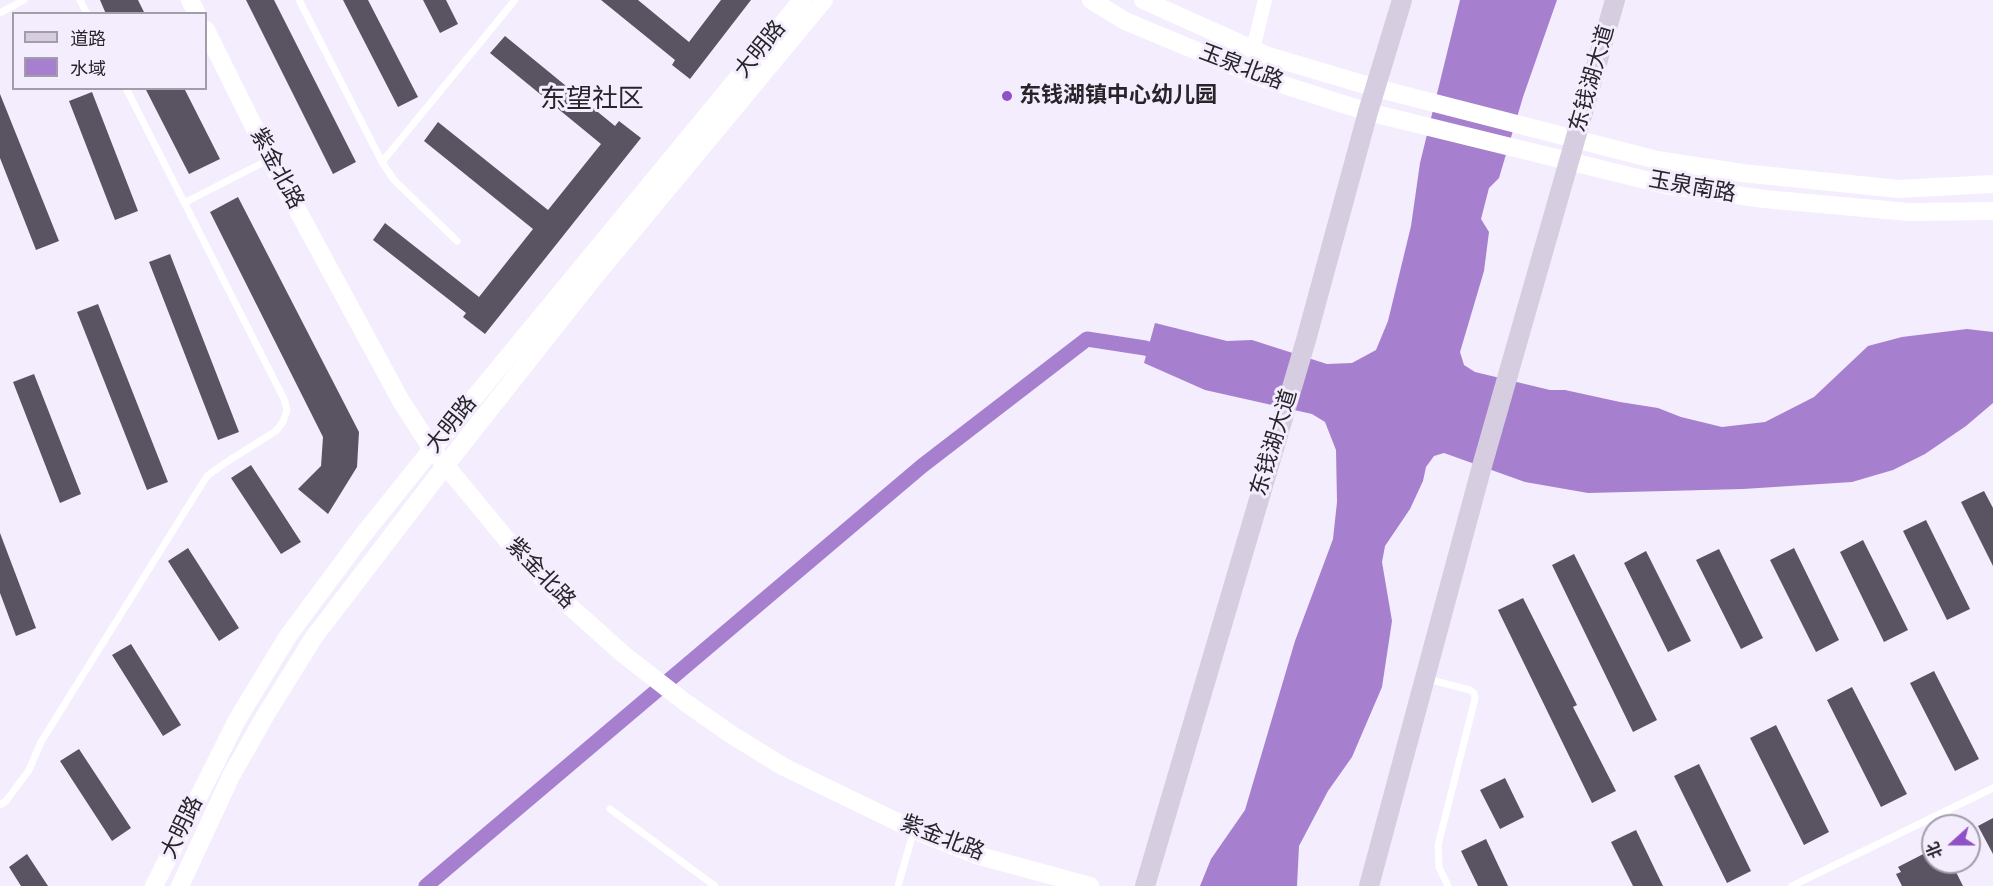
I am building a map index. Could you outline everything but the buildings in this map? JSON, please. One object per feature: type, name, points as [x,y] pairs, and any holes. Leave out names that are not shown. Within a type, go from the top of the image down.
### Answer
[{"type":"main road","name":"东钱湖大道","points":[[1145,886],[1306,340],[1368,112],[1402,0]]},
{"type":"main road","name":"东钱湖大道","points":[[1369,886],[1482,466],[1615,0]]},
{"type":"street","name":"大明路","points":[[154,886],[237,720],[288,636],[363,535],[432,449],[802,0]]},
{"type":"street","name":"大明路","points":[[180,886],[231,776],[314,637],[596,275],[824,0]]},
{"type":"street","name":"玉泉北路","points":[[1091,0],[1125,21],[1262,78],[1397,120]]},
{"type":"street","name":"玉泉北路","points":[[1143,0],[1268,56],[1408,96]]},
{"type":"street","points":[[1253,49],[1265,0]]},
{"type":"street","name":"紫金北路","points":[[207,32],[270,159],[401,400],[445,466],[507,540],[566,603],[623,654],[686,703],[784,767],[914,830],[976,855],[1090,886]]},
{"type":"street","name":"玉泉南路","points":[[1408,96],[1657,160],[1742,173],[1899,189],[1993,184]]},
{"type":"street","name":"玉泉南路","points":[[1397,120],[1666,185],[1764,199],[1909,212],[1993,211]]},
{"type":"lane","points":[[0,13],[24,0]]},
{"type":"lane","points":[[299,0],[382,162],[394,180],[457,241]]},
{"type":"lane","points":[[382,162],[515,0]]},
{"type":"lane","points":[[0,805],[6,801],[29,770],[41,741],[207,476],[276,431],[283,422],[287,410],[284,399],[127,90]]},
{"type":"lane","points":[[184,203],[270,159]]},
{"type":"lane","points":[[1425,678],[1470,690],[1474,693],[1475,699],[1438,845],[1439,867],[1448,886]]},
{"type":"lane","points":[[1792,886],[1993,788]]},
{"type":"lane","points":[[610,809],[715,886]]},
{"type":"lane","points":[[898,886],[914,830]]},
{"type":"water","points":[[1460,0],[1557,0],[1523,97],[1499,178],[1489,188],[1481,219],[1489,232],[1484,271],[1460,352],[1464,365],[1475,372],[1550,390],[1565,390],[1658,408],[1681,417],[1722,427],[1765,422],[1814,397],[1868,346],[1902,337],[1967,329],[1993,332],[1993,403],[1966,426],[1925,454],[1893,470],[1852,482],[1743,489],[1588,493],[1525,482],[1444,453],[1434,456],[1426,467],[1423,481],[1410,509],[1385,546],[1382,562],[1392,621],[1382,687],[1352,757],[1328,791],[1299,846],[1297,886],[1200,886],[1211,859],[1245,810],[1295,641],[1333,539],[1337,502],[1336,450],[1325,422],[1312,414],[1205,390],[1144,363],[1155,323],[1227,341],[1252,340],[1327,364],[1352,363],[1376,350],[1388,321],[1411,226],[1420,163]]},
{"type":"waterway","points":[[426,886],[922,466],[1087,339],[1145,348],[1166,354]]},
{"type":"place","name":"东钱湖镇中心幼儿园","points":[[1007,96]]},
{"type":"district","name":"东望社区","points":[[592,100]]}]
